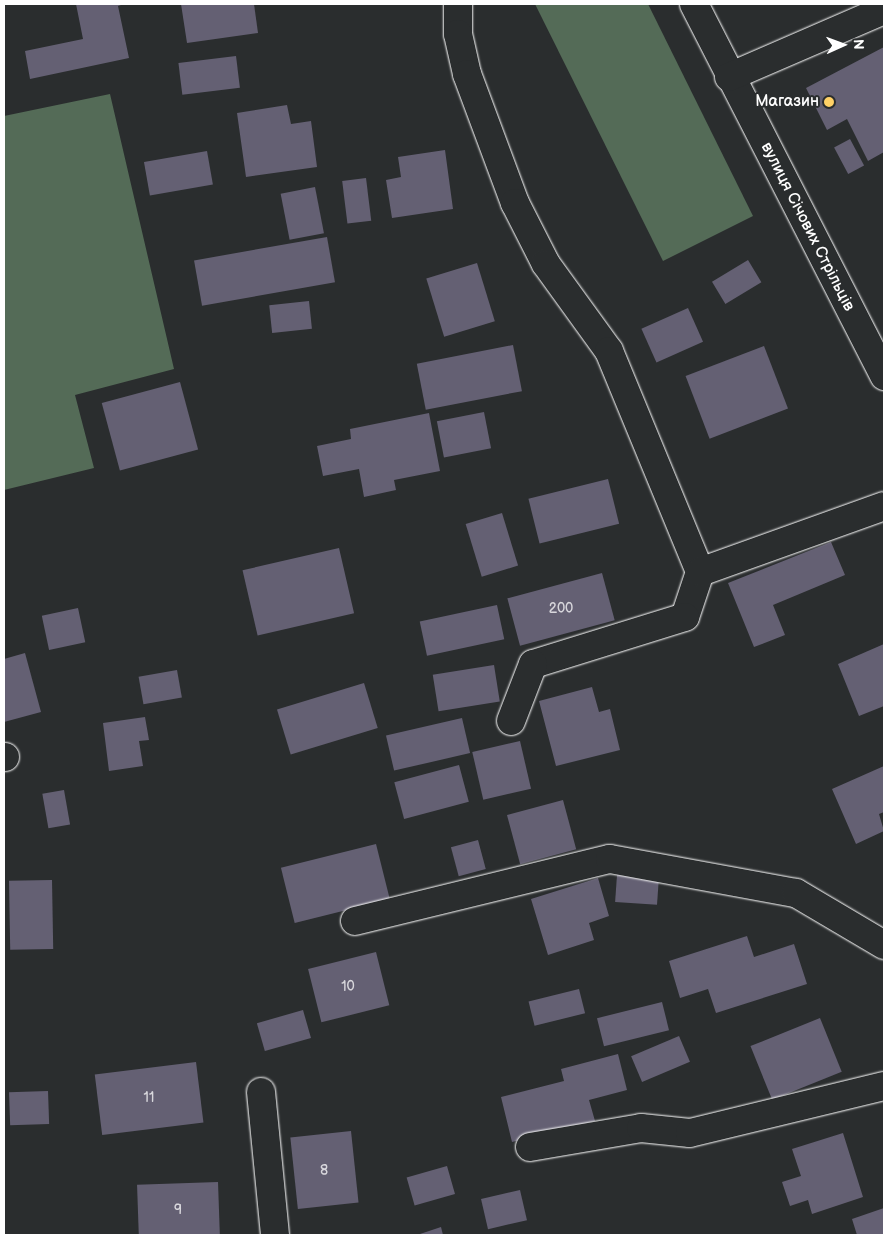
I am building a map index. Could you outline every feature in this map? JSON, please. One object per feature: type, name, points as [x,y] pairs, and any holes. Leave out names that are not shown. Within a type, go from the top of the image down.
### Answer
[{"type":"street","points":[[458,4],[458,34],[467,74],[515,203],[546,264],[610,351],[700,572],[685,617],[533,664],[510,721]]},
{"type":"street","name":"вулиця Січових Стрільців","points":[[694,4],[729,77],[884,376]]},
{"type":"street","points":[[729,77],[884,10]]},
{"type":"street","points":[[700,572],[884,506]]},
{"type":"street","points":[[355,921],[610,859],[796,893],[884,945]]},
{"type":"street","points":[[530,1147],[641,1128],[690,1133],[884,1086]]},
{"type":"street","points":[[260,1092],[275,1235]]},
{"type":"green space","points":[[535,4],[648,4],[753,216],[663,261]]},
{"type":"green space","points":[[110,94],[174,369],[75,395],[94,468],[4,490],[4,116]]},
{"type":"building","points":[[76,4],[124,4],[118,6],[129,58],[30,79],[25,51],[83,39]]},
{"type":"building","points":[[181,4],[254,4],[258,33],[187,43]]},
{"type":"building","points":[[884,47],[884,152],[868,161],[847,119],[827,130],[806,88]]},
{"type":"building","points":[[236,56],[240,88],[182,95],[178,63]]},
{"type":"building","points":[[287,105],[291,124],[311,121],[317,167],[246,177],[237,113]]},
{"type":"building","points":[[850,139],[864,165],[848,174],[834,147]]},
{"type":"building","points":[[445,150],[453,209],[392,218],[386,180],[401,177],[398,157]]},
{"type":"building","points":[[207,151],[213,184],[150,196],[144,162]]},
{"type":"building","points":[[366,178],[371,221],[347,224],[342,181]]},
{"type":"building","points":[[315,187],[324,233],[290,240],[281,194]]},
{"type":"building","points":[[327,237],[335,282],[202,306],[194,260]]},
{"type":"building","points":[[748,260],[761,282],[725,304],[712,282]]},
{"type":"building","points":[[477,263],[495,321],[444,337],[426,278]]},
{"type":"building","points":[[309,301],[312,329],[272,333],[269,305]]},
{"type":"building","points":[[688,308],[703,342],[656,363],[641,329]]},
{"type":"building","points":[[513,345],[522,391],[426,410],[417,364]]},
{"type":"building","points":[[764,346],[788,409],[710,439],[686,376]]},
{"type":"building","points":[[180,382],[198,450],[120,471],[102,403]]},
{"type":"building","points":[[484,412],[491,448],[444,457],[437,421]]},
{"type":"building","points":[[429,413],[440,471],[394,480],[396,490],[364,497],[359,469],[323,476],[317,446],[351,439],[350,429]]},
{"type":"building","points":[[608,479],[619,524],[540,543],[528,499]]},
{"type":"building","points":[[502,513],[518,566],[482,577],[466,524]]},
{"type":"building","points":[[831,542],[845,575],[773,605],[785,635],[754,647],[728,583]]},
{"type":"building","points":[[339,548],[354,613],[258,636],[243,570]]},
{"type":"building","points":[[602,573],[615,620],[520,646],[507,598]]},
{"type":"building","points":[[497,605],[504,639],[427,656],[420,621]]},
{"type":"building","points":[[78,608],[85,642],[49,650],[42,616]]},
{"type":"building","points":[[884,644],[884,706],[859,716],[838,664]]},
{"type":"building","points":[[25,653],[41,712],[4,722],[4,659]]},
{"type":"building","points":[[494,665],[500,702],[439,711],[433,675]]},
{"type":"building","points":[[177,670],[182,698],[143,704],[139,677]]},
{"type":"building","points":[[364,683],[378,728],[291,755],[277,710]]},
{"type":"building","points":[[592,687],[599,712],[610,709],[620,750],[556,766],[539,701]]},
{"type":"building","points":[[145,717],[149,740],[139,741],[143,766],[109,771],[103,723]]},
{"type":"building","points":[[462,718],[470,753],[394,771],[386,736]]},
{"type":"building","points":[[520,741],[531,789],[483,800],[472,752]]},
{"type":"building","points":[[459,765],[469,802],[404,819],[394,782]]},
{"type":"building","points":[[884,766],[884,812],[879,814],[884,831],[856,844],[832,789]]},
{"type":"building","points":[[64,790],[70,824],[48,828],[42,794]]},
{"type":"building","points":[[563,800],[576,849],[520,864],[507,815]]},
{"type":"building","points":[[478,840],[486,869],[459,876],[451,847]]},
{"type":"building","points":[[376,844],[390,899],[295,923],[281,868]]},
{"type":"building","points":[[617,875],[659,878],[657,905],[615,902]]},
{"type":"building","points":[[598,878],[609,916],[589,923],[594,940],[548,955],[531,899]]},
{"type":"building","points":[[52,880],[53,949],[10,950],[9,881]]},
{"type":"building","points":[[747,936],[754,957],[794,944],[807,984],[716,1013],[708,989],[680,998],[669,961]]},
{"type":"building","points":[[376,952],[389,1005],[321,1022],[308,969]]},
{"type":"building","points":[[579,989],[585,1013],[535,1026],[529,1002]]},
{"type":"building","points":[[662,1002],[669,1030],[604,1046],[597,1018]]},
{"type":"building","points":[[303,1010],[311,1038],[265,1051],[257,1023]]},
{"type":"building","points":[[820,1018],[842,1072],[772,1100],[750,1046]]},
{"type":"building","points":[[679,1036],[690,1062],[642,1082],[631,1056]]},
{"type":"building","points":[[618,1054],[627,1090],[589,1100],[595,1121],[512,1142],[501,1097],[564,1081],[561,1069]]},
{"type":"building","points":[[196,1062],[203,1123],[102,1135],[95,1074]]},
{"type":"building","points":[[48,1091],[49,1124],[10,1125],[9,1092]]},
{"type":"building","points":[[351,1131],[359,1203],[298,1209],[290,1137]]},
{"type":"building","points":[[843,1133],[863,1197],[812,1214],[808,1200],[790,1206],[782,1182],[801,1176],[792,1149]]},
{"type":"building","points":[[447,1166],[455,1194],[415,1205],[407,1178]]},
{"type":"building","points":[[218,1182],[220,1235],[139,1235],[137,1185]]},
{"type":"building","points":[[520,1190],[527,1220],[488,1229],[481,1199]]},
{"type":"building","points":[[884,1208],[884,1235],[857,1235],[852,1219]]},
{"type":"building","points":[[441,1227],[443,1235],[417,1235]]},
{"type":"place","name":"Магазин","points":[[829,102]]}]
